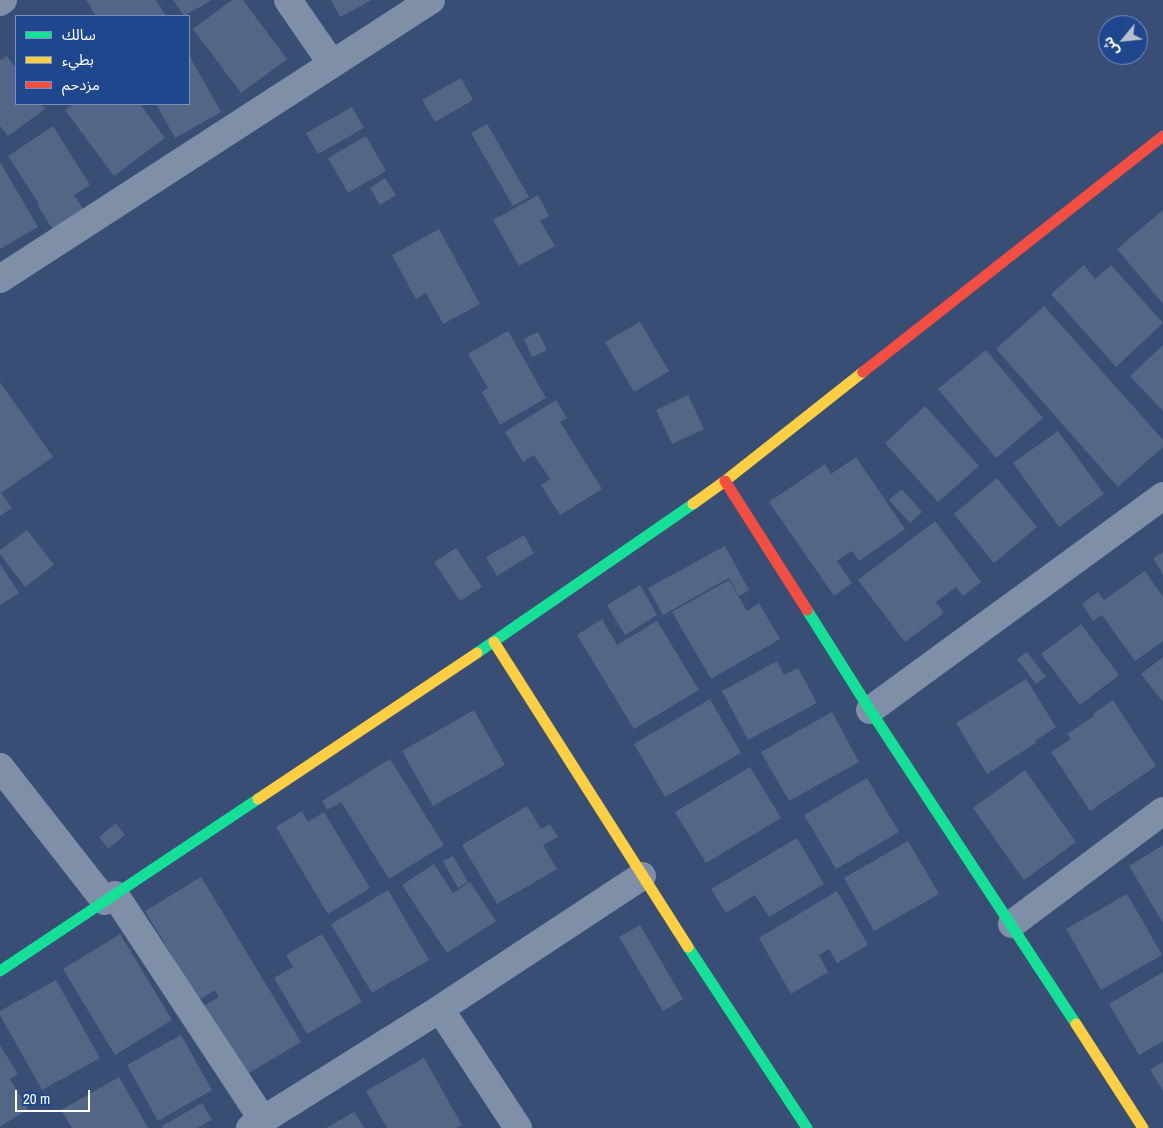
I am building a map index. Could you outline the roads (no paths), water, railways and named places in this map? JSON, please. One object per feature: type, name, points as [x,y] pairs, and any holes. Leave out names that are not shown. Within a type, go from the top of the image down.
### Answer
[{"type":"street","points":[[288,0],[332,64]]},
{"type":"street","points":[[0,279],[431,0]]},
{"type":"street","points":[[0,971],[494,642],[725,481],[1161,142]]},
{"type":"street","points":[[725,481],[870,710],[1012,924],[1143,1128]]},
{"type":"street","points":[[870,710],[1163,496]]},
{"type":"street","points":[[494,642],[642,876],[807,1128]]},
{"type":"street","points":[[0,767],[110,898],[257,1124],[440,1009],[642,876]]},
{"type":"street","points":[[1012,924],[1163,811]]},
{"type":"street","points":[[440,1009],[518,1128]]}]
